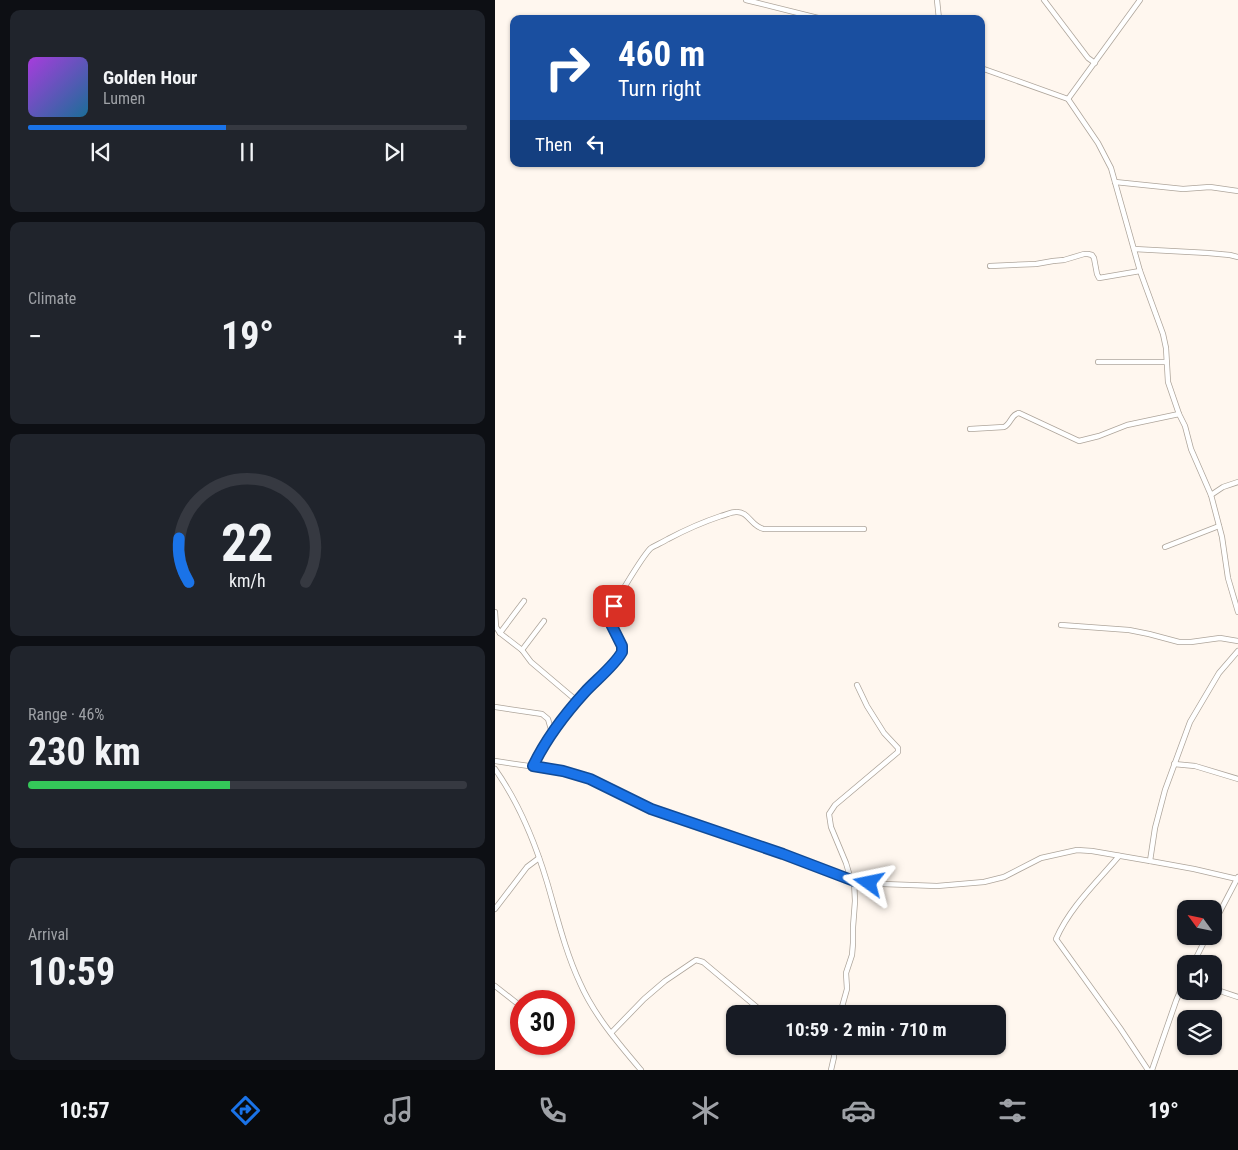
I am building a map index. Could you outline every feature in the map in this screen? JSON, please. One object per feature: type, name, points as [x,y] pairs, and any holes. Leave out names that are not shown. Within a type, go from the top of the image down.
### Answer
[{"type":"street","points":[[746,0],[806,15]]},
{"type":"street","points":[[937,0],[939,15]]},
{"type":"street","points":[[1044,0],[1088,58],[1095,63]]},
{"type":"street","points":[[1068,99],[1140,0]]},
{"type":"street","points":[[985,69],[1068,99],[1098,143],[1111,168],[1140,271],[1163,334],[1166,348],[1168,382],[1185,426],[1191,449],[1211,495],[1219,526],[1228,578],[1238,612]]},
{"type":"street","points":[[1115,182],[1183,189],[1210,187],[1238,192]]},
{"type":"street","points":[[1134,249],[1208,253],[1238,257]]},
{"type":"street","points":[[990,266],[1036,264],[1065,260],[1088,254],[1094,258],[1099,278],[1140,271]]},
{"type":"street","points":[[1098,362],[1167,362]]},
{"type":"street","points":[[971,429],[1004,428],[1008,426],[1014,415],[1019,413],[1079,441],[1099,436],[1127,425],[1179,414]]},
{"type":"street","points":[[1211,495],[1223,487],[1238,482]]},
{"type":"street","points":[[533,766],[557,725],[622,652],[623,650],[611,626],[609,616],[649,551],[706,521],[735,512],[746,515],[760,529],[864,529]]},
{"type":"street","points":[[1165,547],[1219,526]]},
{"type":"street","points":[[500,633],[524,601]]},
{"type":"street","points":[[495,612],[496,627],[500,633],[522,650],[531,662],[577,701]]},
{"type":"street","points":[[522,650],[544,621]]},
{"type":"street","points":[[1061,625],[1129,630],[1179,642],[1220,638],[1238,641]]},
{"type":"street","points":[[1150,860],[1155,828],[1165,790],[1189,722],[1219,673],[1238,651]]},
{"type":"street","points":[[843,1005],[847,989],[846,973],[851,960],[855,901],[853,881],[831,827],[829,814],[835,805],[898,752],[898,748],[884,733],[867,706],[857,685]]},
{"type":"street","points":[[495,707],[542,714],[548,719],[552,733]]},
{"type":"street","points":[[495,760],[563,771],[590,779],[651,809],[783,854],[853,881],[937,886],[984,882],[1004,877],[1041,858],[1077,850],[1092,850],[1237,878],[1223,905]]},
{"type":"street","points":[[1173,764],[1195,766],[1238,779]]},
{"type":"street","points":[[495,768],[497,774],[510,791],[539,858],[567,949],[580,984],[611,1033],[641,1070]]},
{"type":"street","points":[[1119,856],[1072,911],[1056,939],[1150,1070],[1160,1049],[1177,1000]]},
{"type":"street","points":[[495,908],[527,867],[539,858]]},
{"type":"street","points":[[611,1033],[644,999],[665,981],[696,960],[703,962],[754,1005]]},
{"type":"street","points":[[495,986],[510,998]]},
{"type":"street","points":[[1222,992],[1238,997]]},
{"type":"street","points":[[831,1070],[834,1055]]},
{"type":"route","points":[[614,606],[609,620],[622,646],[623,650],[620,656],[557,725],[533,766],[563,771],[590,779],[651,809],[783,854],[854,881],[869,883]]}]
